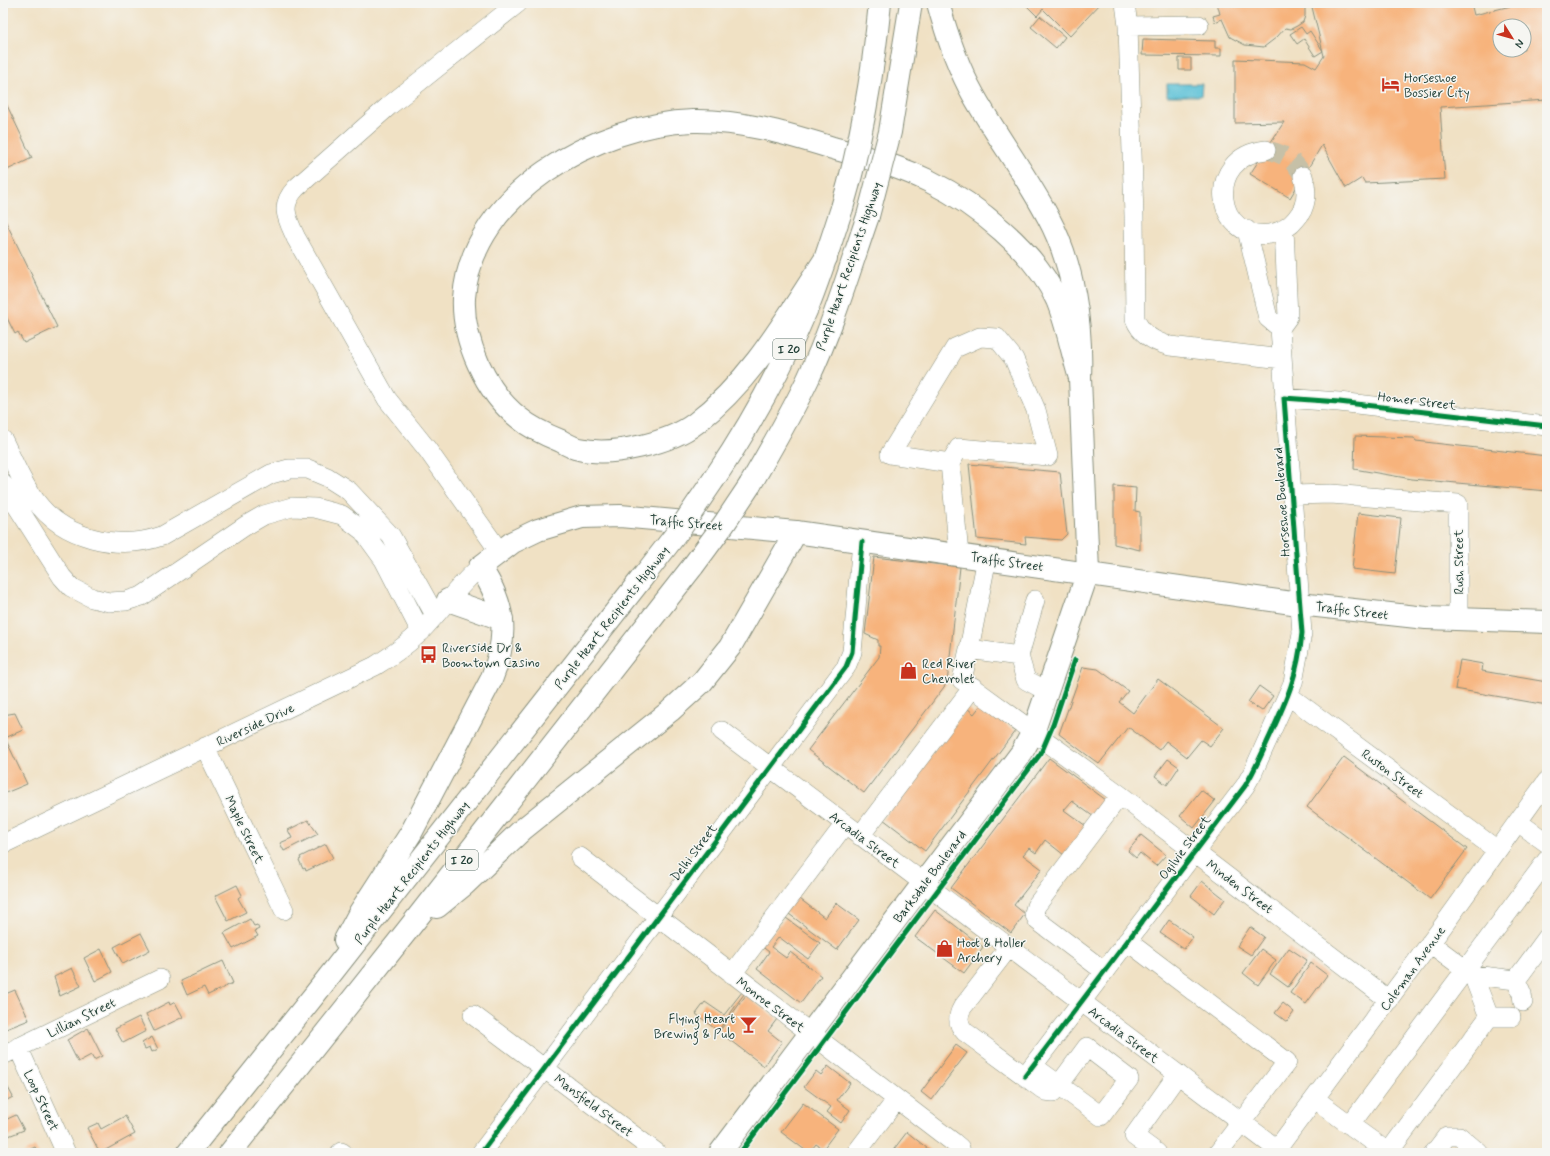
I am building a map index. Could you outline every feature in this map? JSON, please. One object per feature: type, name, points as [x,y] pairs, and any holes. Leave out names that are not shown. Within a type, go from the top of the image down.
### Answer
[{"type":"main road","name":"Purple Heart Recipients Highway","points":[[188,1153],[316,993],[680,529],[714,479],[751,419],[778,371],[808,305],[826,258],[842,208],[851,178],[869,94],[880,3]]},
{"type":"main road","name":"Purple Heart Recipients Highway","points":[[230,1153],[406,932],[693,566],[750,485],[782,429],[808,378],[832,322],[868,216],[890,132],[911,3]]},
{"type":"main road","points":[[938,3],[949,45],[973,96],[1049,218],[1071,280],[1081,346],[1080,378],[1088,572]]},
{"type":"main road","points":[[826,258],[766,350],[735,388],[693,426],[651,445],[616,451],[580,450],[544,434],[517,417],[495,393],[479,368],[467,331],[464,298],[471,266],[485,233],[505,206],[540,175],[574,154],[612,136],[654,125],[692,121],[732,122],[769,129],[891,165],[929,181],[956,196],[1008,236],[1030,259],[1046,280],[1057,301],[1080,378]]},
{"type":"main road","name":"Traffic Street","points":[[480,567],[499,551],[522,537],[568,520],[594,516],[666,519],[796,532],[1088,572],[1299,604],[1426,618],[1547,622]]},
{"type":"main road","points":[[406,932],[464,885],[522,830],[670,711],[702,682],[730,647],[796,532]]},
{"type":"main road","points":[[316,993],[360,912],[411,833],[491,680],[501,648],[503,633],[502,619],[494,589],[480,567]]},
{"type":"main road","name":"Barksdale Boulevard","points":[[720,1153],[1022,752],[1034,730],[1088,572]]},
{"type":"main road","points":[[442,607],[502,619]]},
{"type":"street","points":[[499,551],[425,446],[387,399],[296,238],[286,215],[286,206],[290,194],[296,188],[390,105],[518,3]]},
{"type":"street","points":[[1125,3],[1128,26],[1136,323],[1150,338],[1170,346],[1282,359]]},
{"type":"street","points":[[1128,26],[1199,24]]},
{"type":"street","points":[[1266,150],[1253,152],[1238,160],[1232,166],[1225,180],[1223,196],[1228,212],[1238,224],[1247,230],[1268,234],[1284,229],[1296,220],[1303,209],[1306,189],[1303,176]]},
{"type":"street","points":[[1247,230],[1268,318],[1280,328],[1288,317],[1284,229]]},
{"type":"street","name":"Horseshoe Boulevard","points":[[1280,328],[1299,604]]},
{"type":"street","points":[[950,463],[890,454],[955,348],[980,337],[997,338],[1014,359],[1036,410],[1048,456],[959,448],[950,463],[959,554]]},
{"type":"street","name":"Homer Street","points":[[1284,398],[1340,402],[1547,426]]},
{"type":"street","points":[[3,440],[28,490],[36,502],[47,513],[78,533],[105,541],[135,542],[162,536],[265,477],[284,470],[308,469],[341,485],[380,522],[442,607]]},
{"type":"street","points":[[3,484],[67,583],[85,596],[109,602],[126,601],[142,596],[245,526],[273,511],[302,506],[334,512],[356,525],[371,540],[384,560],[420,632]]},
{"type":"street","points":[[334,512],[341,485]]},
{"type":"street","name":"Rush Street","points":[[1292,495],[1331,494],[1458,504],[1458,620]]},
{"type":"street","name":"Delhi Street","points":[[481,1153],[657,917],[830,690],[850,660],[862,542]]},
{"type":"street","points":[[860,836],[973,687],[962,680],[987,558]]},
{"type":"street","name":"Riverside Drive","points":[[3,844],[375,666],[394,654],[420,632],[480,567]]},
{"type":"street","points":[[1035,600],[1019,656],[1026,680],[1047,691]]},
{"type":"street","name":"Ogilvie Street","points":[[1029,1071],[1254,772],[1293,683],[1300,651],[1302,633],[1299,604]]},
{"type":"street","points":[[969,649],[1019,656]]},
{"type":"street","name":"Minden Street","points":[[973,687],[1034,730],[1389,1000]]},
{"type":"street","name":"Ruston Street","points":[[1288,696],[1497,850]]},
{"type":"street","name":"Arcadia Street","points":[[722,731],[1242,1122],[1276,1151]]},
{"type":"street","name":"Maple Street","points":[[205,747],[284,910]]},
{"type":"street","name":"Coleman Avenue","points":[[1276,1151],[1389,1000],[1547,781]]},
{"type":"street","points":[[1104,972],[1038,920],[1034,913],[1036,906],[1120,795]]},
{"type":"street","points":[[1518,822],[1547,843]]},
{"type":"street","points":[[732,974],[845,824]]},
{"type":"street","name":"Monroe Street","points":[[580,857],[953,1142],[961,1153]]},
{"type":"street","points":[[1350,1125],[1469,972],[1547,860]]},
{"type":"street","points":[[1516,980],[1547,938]]},
{"type":"street","points":[[1127,941],[1287,1062],[1218,1153]]},
{"type":"street","points":[[1430,943],[1469,972],[1516,980]]},
{"type":"street","points":[[1009,947],[962,1008],[958,1021],[966,1032],[1029,1071],[1059,1085]]},
{"type":"street","points":[[1469,972],[1489,1017]]},
{"type":"street","name":"Lillian Street","points":[[11,1051],[160,979]]},
{"type":"street","points":[[1516,980],[1522,994],[1523,1002]]},
{"type":"street","name":"Mansfield Street","points":[[472,1015],[657,1153]]},
{"type":"street","points":[[1489,1017],[1512,1017]]},
{"type":"street","points":[[1315,1099],[1388,1153],[1489,1017]]},
{"type":"street","name":"Loop Street","points":[[11,1051],[66,1153]]},
{"type":"street","points":[[1157,1153],[1134,1136],[1178,1074]]},
{"type":"street","points":[[856,1153],[896,1099]]},
{"type":"street","points":[[1434,1153],[1446,1136],[1459,1136],[1479,1153]]},
{"type":"water","points":[[1167,84],[1202,84],[1201,96],[1167,96]]},
{"type":"building","points":[[1024,3],[1101,3],[1070,36],[1043,9],[1037,16]]},
{"type":"building","points":[[1217,3],[1305,3],[1305,16],[1303,22],[1291,29],[1285,28],[1277,37],[1264,47],[1245,45],[1230,37],[1222,19],[1215,22],[1213,16],[1220,14]]},
{"type":"building","name":"Horseshoe Bossier City","points":[[1311,3],[1471,3],[1474,15],[1523,3],[1547,3],[1547,100],[1440,107],[1445,179],[1365,183],[1362,178],[1346,188],[1322,145],[1290,198],[1250,174],[1284,122],[1235,123],[1235,59],[1305,62],[1316,68],[1324,56]]},
{"type":"building","points":[[1040,16],[1065,37],[1056,48],[1031,27]]},
{"type":"building","points":[[1301,27],[1306,34],[1310,31],[1323,51],[1315,56],[1304,39],[1297,44],[1290,34]]},
{"type":"building","points":[[1143,39],[1215,41],[1215,48],[1221,48],[1221,56],[1142,55]]},
{"type":"building","points":[[1179,58],[1191,58],[1191,70],[1179,70]]},
{"type":"building","points":[[3,97],[32,158],[3,172]]},
{"type":"building","points":[[3,216],[57,327],[24,343],[18,332],[15,334],[3,310]]},
{"type":"building","points":[[1355,436],[1414,438],[1416,441],[1547,456],[1547,491],[1412,479],[1354,469]]},
{"type":"building","points":[[969,464],[1060,472],[1067,534],[1061,540],[1025,537],[1026,544],[977,539]]},
{"type":"building","points":[[1114,486],[1136,488],[1135,511],[1140,512],[1140,550],[1114,544]]},
{"type":"building","points":[[1358,513],[1401,518],[1395,574],[1352,569]]},
{"type":"building","name":"Red River Chevrolet","points":[[874,557],[960,567],[947,683],[864,793],[808,750],[879,657],[880,646],[878,646],[878,640],[865,634]]},
{"type":"building","points":[[1460,660],[1483,664],[1482,671],[1547,682],[1547,705],[1455,689]]},
{"type":"building","points":[[1083,667],[1098,669],[1128,691],[1119,702],[1133,713],[1158,679],[1224,728],[1210,746],[1201,740],[1187,757],[1166,741],[1159,750],[1128,727],[1099,764],[1059,734]]},
{"type":"building","points":[[1259,686],[1273,696],[1262,711],[1248,702]]},
{"type":"building","points":[[981,705],[1015,731],[925,851],[883,819],[967,708],[974,714]]},
{"type":"building","points":[[15,713],[23,730],[5,738],[27,784],[3,794],[3,715]]},
{"type":"building","points":[[1344,757],[1467,849],[1430,899],[1307,807]]},
{"type":"building","points":[[1049,758],[1106,800],[1094,817],[1072,801],[1064,810],[1086,826],[1064,855],[1045,840],[1036,853],[1029,848],[1023,855],[1042,869],[1014,905],[1025,914],[1011,933],[951,888]]},
{"type":"building","points":[[1168,759],[1179,767],[1167,785],[1155,776]]},
{"type":"building","points":[[1201,790],[1215,801],[1194,828],[1180,816]]},
{"type":"building","points":[[308,820],[318,834],[284,851],[280,843],[292,838],[288,830]]},
{"type":"building","points":[[1141,835],[1166,855],[1156,866],[1140,853],[1136,858],[1128,851]]},
{"type":"building","points":[[326,844],[333,858],[306,871],[305,868],[303,869],[299,860],[301,859],[300,857]]},
{"type":"building","points":[[1202,881],[1225,899],[1214,914],[1191,896]]},
{"type":"building","points":[[237,885],[242,895],[238,898],[246,912],[228,921],[215,896]]},
{"type":"building","points":[[796,896],[825,918],[836,903],[859,920],[837,950],[785,911]]},
{"type":"building","points":[[935,910],[983,947],[964,973],[915,937]]},
{"type":"building","points":[[786,918],[820,943],[808,959],[779,937],[771,947],[786,958],[790,952],[821,976],[801,1003],[757,969],[769,952],[760,945]]},
{"type":"building","points":[[250,919],[254,926],[257,925],[259,929],[255,931],[258,936],[233,949],[224,933]]},
{"type":"building","points":[[1169,920],[1193,937],[1184,949],[1160,933]]},
{"type":"building","points":[[1250,927],[1264,937],[1251,955],[1237,946]]},
{"type":"building","points":[[141,933],[150,950],[123,964],[114,947]]},
{"type":"building","points":[[1289,948],[1307,960],[1288,987],[1270,974]]},
{"type":"building","points":[[101,949],[112,972],[95,981],[84,958]]},
{"type":"building","points":[[1261,949],[1276,960],[1258,985],[1243,973]]},
{"type":"building","points":[[223,961],[233,983],[208,995],[204,987],[187,995],[181,981]]},
{"type":"building","points":[[1311,963],[1327,975],[1306,1004],[1290,993]]},
{"type":"building","points":[[72,968],[81,986],[60,996],[54,977]]},
{"type":"building","points":[[15,990],[29,1020],[6,1029],[3,1023],[3,995]]},
{"type":"building","points":[[742,992],[744,994],[718,1031],[696,1014],[705,1002],[724,1015]]},
{"type":"building","name":"Flying Heart Brewing & Pub","points":[[746,995],[777,1019],[768,1031],[782,1042],[764,1066],[719,1032]]},
{"type":"building","points":[[169,1002],[170,1005],[175,1002],[183,1017],[154,1031],[146,1014]]},
{"type":"building","points":[[1283,1003],[1294,1012],[1287,1022],[1275,1013]]},
{"type":"building","points":[[139,1017],[146,1031],[123,1043],[115,1029]]},
{"type":"building","points":[[88,1028],[102,1056],[94,1060],[91,1055],[78,1062],[67,1040]]},
{"type":"building","points":[[152,1037],[158,1049],[152,1052],[150,1047],[145,1049],[142,1043]]},
{"type":"building","points":[[956,1045],[967,1053],[931,1100],[921,1092]]},
{"type":"building","points":[[828,1066],[850,1083],[837,1100],[850,1110],[841,1123],[827,1112],[831,1107],[804,1087],[816,1071],[821,1075]]},
{"type":"building","points":[[3,1073],[7,1081],[5,1082],[13,1097],[3,1102]]},
{"type":"building","points":[[803,1103],[838,1129],[823,1149],[816,1144],[809,1153],[781,1132]]},
{"type":"building","points":[[16,1115],[24,1130],[6,1137],[3,1131],[3,1121]]},
{"type":"building","points":[[125,1116],[135,1134],[100,1153],[87,1128],[98,1123],[101,1129]]},
{"type":"building","points":[[907,1132],[933,1153],[891,1153]]},
{"type":"building","points":[[35,1147],[39,1153],[23,1153]]},
{"type":"tunnel","points":[[1266,150],[1278,153],[1288,158],[1300,170],[1303,176]]},
{"type":"cycle path","points":[[1025,1076],[1245,786],[1287,698],[1298,662],[1302,633],[1284,398],[1339,402],[1547,426]]},
{"type":"cycle path","points":[[481,1153],[846,667],[852,652],[862,542]]},
{"type":"cycle path","points":[[740,1153],[1041,753],[1053,725],[1075,660]]},
{"type":"place","name":"Horseshoe Bossier City","points":[[1391,84]]},
{"type":"place","name":"Riverside Dr & Boomtown Casino","points":[[429,654]]},
{"type":"place","name":"Red River Chevrolet","points":[[909,670]]},
{"type":"place","name":"Hoot & Holler Archery","points":[[944,949]]},
{"type":"place","name":"Flying Heart Brewing & Pub","points":[[748,1025]]}]
